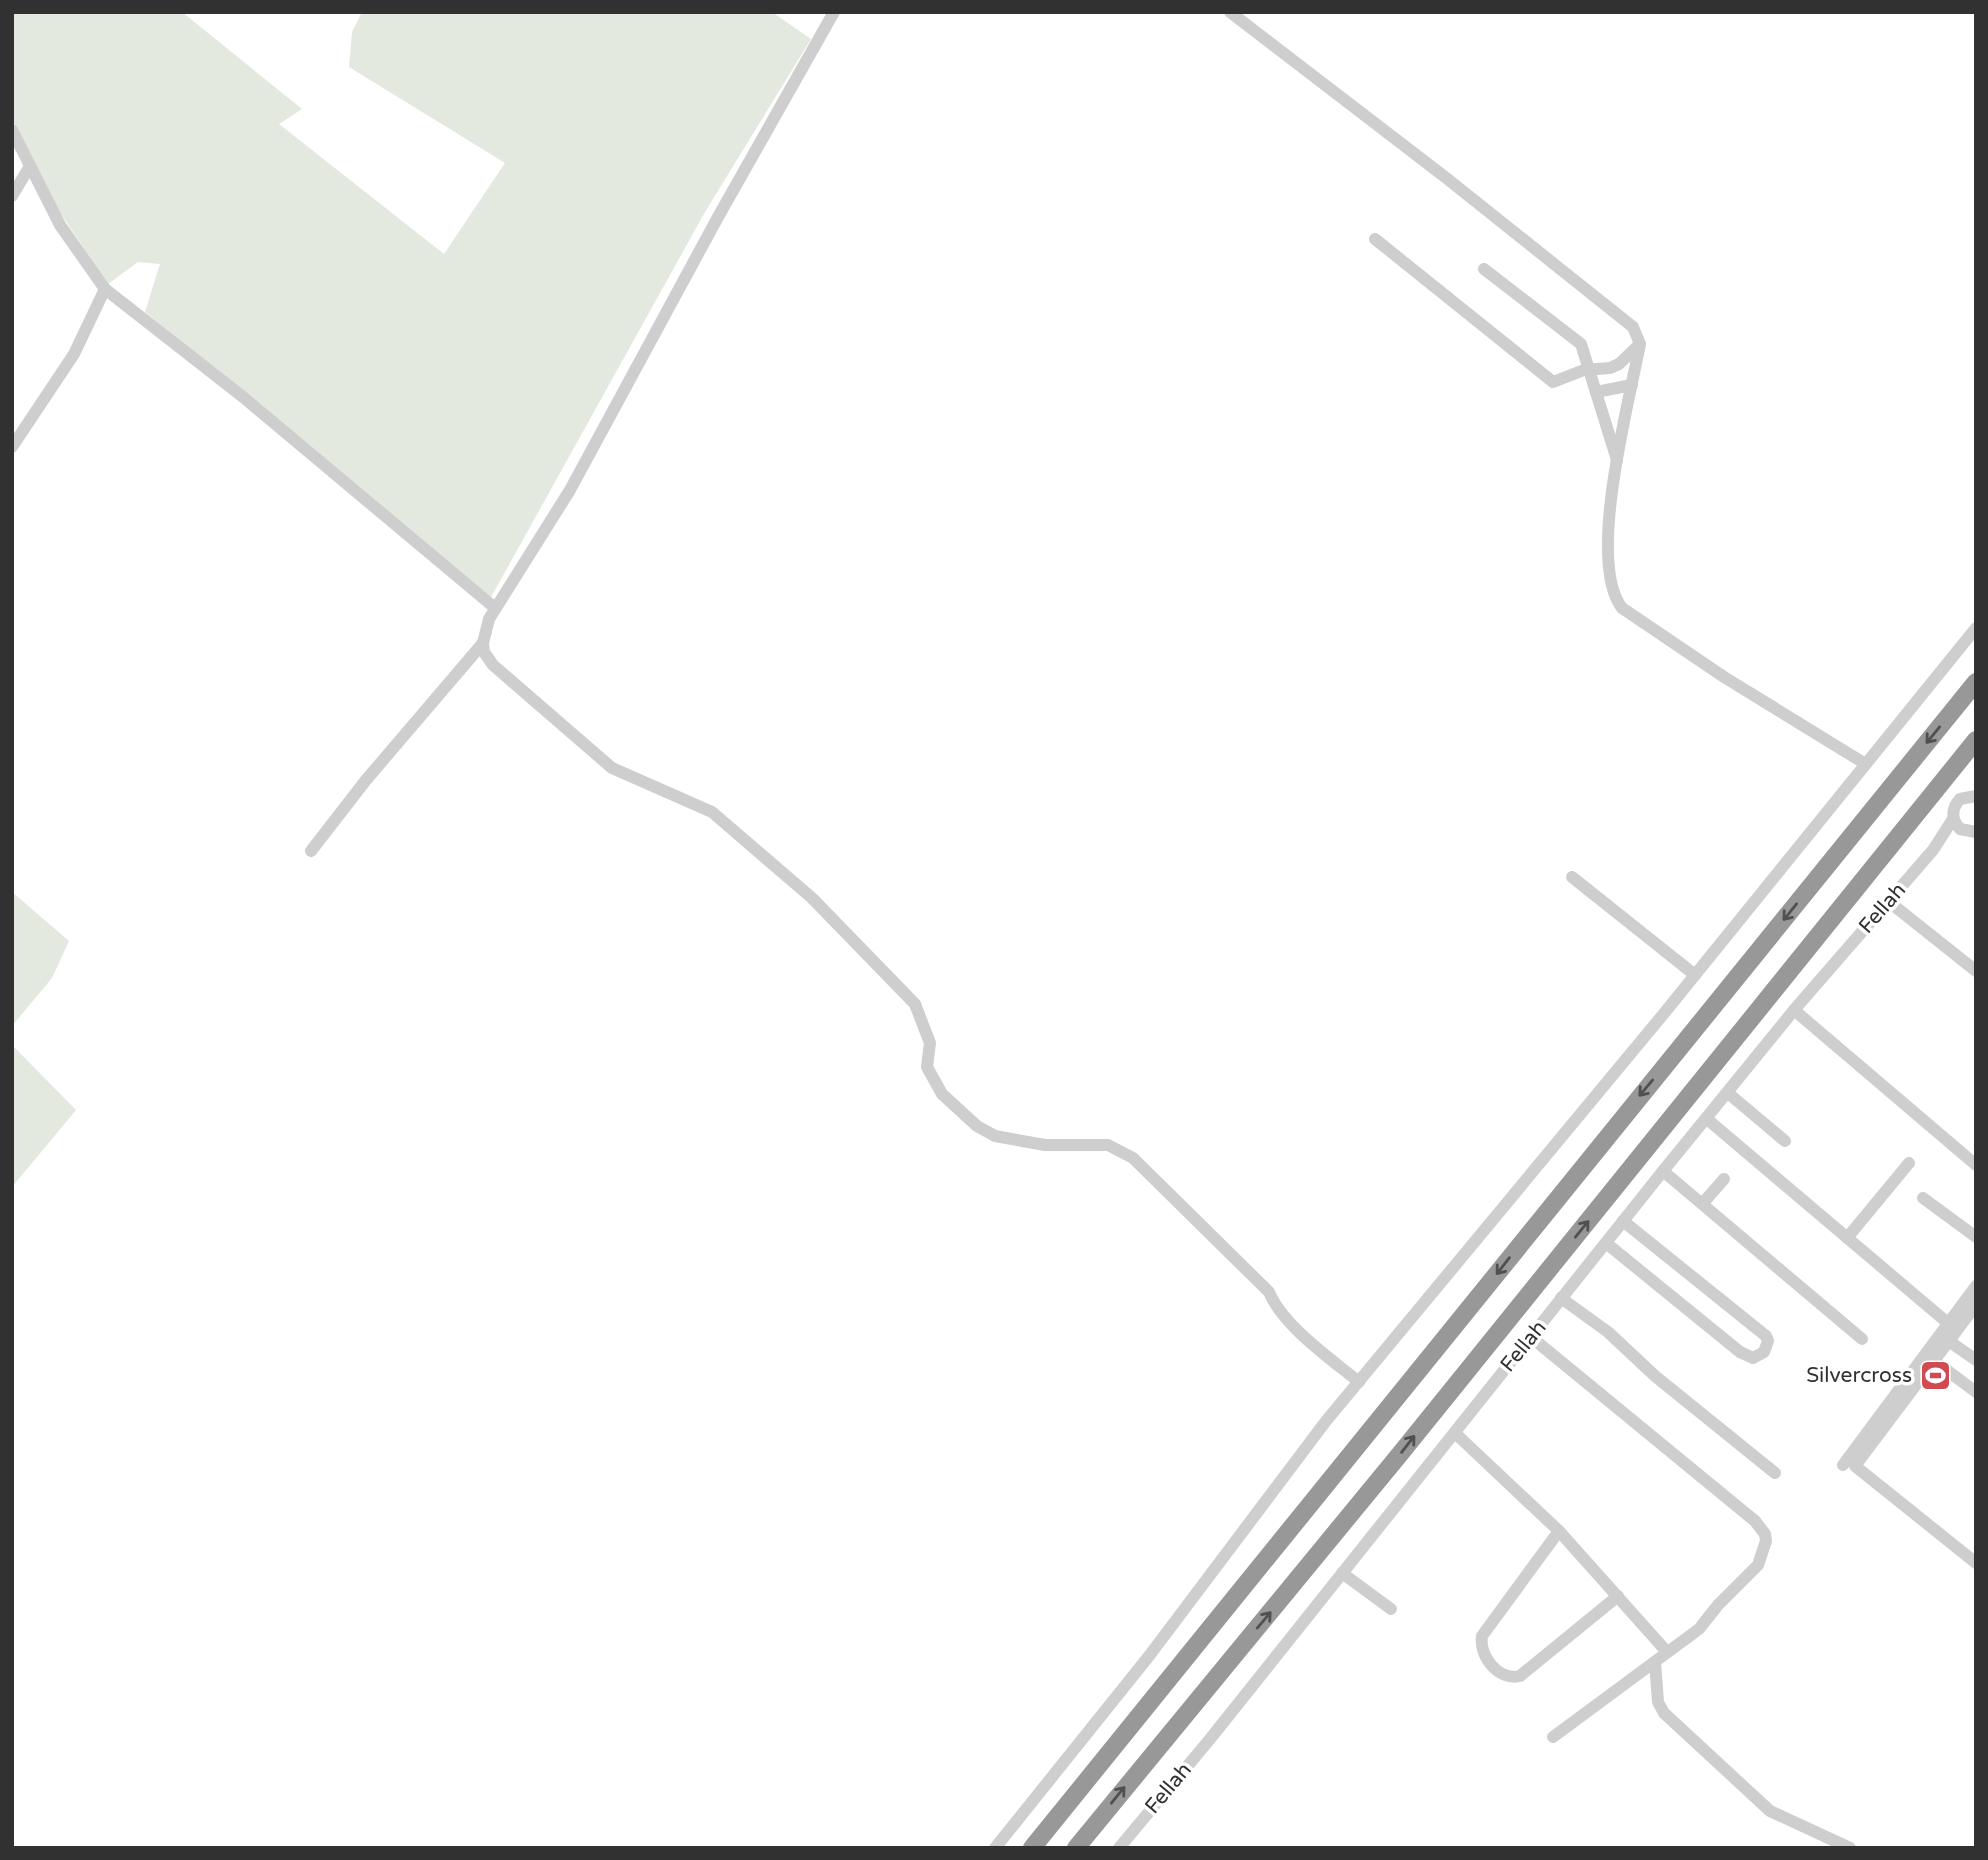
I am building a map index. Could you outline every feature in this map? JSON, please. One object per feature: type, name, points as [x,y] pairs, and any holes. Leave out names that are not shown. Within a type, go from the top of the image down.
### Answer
[{"type":"highway","points":[[1032,1848],[1976,682]]},
{"type":"highway","points":[[1076,1848],[1400,1454],[1976,740]]},
{"type":"street","points":[[311,850],[483,643],[495,608],[570,490],[834,12]]},
{"type":"street","points":[[1230,12],[1445,177],[1633,327],[1640,344],[1610,512],[1608,557],[1611,589],[1622,608],[1724,677],[1864,763]]},
{"type":"street","points":[[12,130],[60,225],[105,289],[243,397],[495,608]]},
{"type":"street","points":[[12,196],[30,166]]},
{"type":"street","points":[[1375,239],[1553,382],[1589,369],[1605,370],[1619,364],[1640,344]]},
{"type":"street","points":[[1484,269],[1583,347],[1619,463]]},
{"type":"street","points":[[12,447],[74,354],[105,289]]},
{"type":"street","points":[[1596,393],[1632,385]]},
{"type":"street","points":[[995,1848],[1149,1656],[1305,1448],[1695,975],[1976,628]]},
{"type":"street","points":[[483,643],[484,652],[493,665],[597,756],[628,777],[712,812],[821,907],[915,1004],[930,1042],[927,1067],[942,1094],[957,1110],[995,1136],[1045,1145],[1108,1144],[1133,1158],[1269,1292],[1278,1308],[1297,1328],[1359,1382]]},
{"type":"street","name":"Fellah","points":[[1119,1848],[1794,1010],[1933,850],[1953,819],[1955,805],[1967,796],[1975,795]]},
{"type":"street","name":"Fellah","points":[[1953,819],[1973,832]]},
{"type":"street","name":"Fellah","points":[[1933,850],[1973,832]]},
{"type":"street","points":[[1572,877],[1695,975]]},
{"type":"street","points":[[1888,901],[1976,971]]},
{"type":"street","points":[[1794,1010],[1976,1165]]},
{"type":"street","points":[[1728,1093],[1785,1141]]},
{"type":"street","points":[[1707,1119],[1948,1324]]},
{"type":"street","points":[[1847,1238],[1909,1163]]},
{"type":"street","points":[[1663,1171],[1862,1339]]},
{"type":"street","points":[[1703,1203],[1724,1179]]},
{"type":"street","points":[[1923,1198],[1976,1237]]},
{"type":"street","points":[[1606,1243],[1740,1352],[1753,1358],[1764,1352],[1768,1341],[1766,1336],[1623,1221]]},
{"type":"street","points":[[1944,1338],[1948,1324],[1976,1286]]},
{"type":"street","points":[[1561,1298],[1608,1332],[1675,1393],[1775,1473]]},
{"type":"street","points":[[1976,1305],[1944,1338],[1855,1465],[1976,1563]]},
{"type":"street","points":[[1531,1337],[1755,1521],[1765,1534],[1765,1552],[1758,1565],[1718,1605],[1690,1639],[1667,1652],[1553,1737]]},
{"type":"street","points":[[1944,1338],[1976,1360]]},
{"type":"street","points":[[1930,1357],[1976,1392]]},
{"type":"street","points":[[1843,1465],[1930,1357]]},
{"type":"street","points":[[1455,1433],[1559,1531],[1667,1652]]},
{"type":"street","points":[[1559,1531],[1482,1636],[1481,1644],[1492,1667],[1507,1677],[1520,1676],[1618,1596]]},
{"type":"street","points":[[1342,1573],[1391,1609]]},
{"type":"street","points":[[1654,1662],[1658,1702],[1664,1713],[1770,1811],[1850,1848]]},
{"type":"shaded area","points":[[12,12],[182,12],[302,109],[279,124],[444,254],[505,163],[349,67],[352,32],[362,12],[772,12],[811,39],[705,212],[490,599],[145,312],[160,264],[138,262],[108,284],[55,205],[12,119]]},
{"type":"shaded area","points":[[12,892],[69,941],[52,978],[12,1026]]},
{"type":"shaded area","points":[[12,1045],[76,1110],[12,1187]]},
{"type":"place","name":"Silvercross","points":[[1935,1375]]}]
